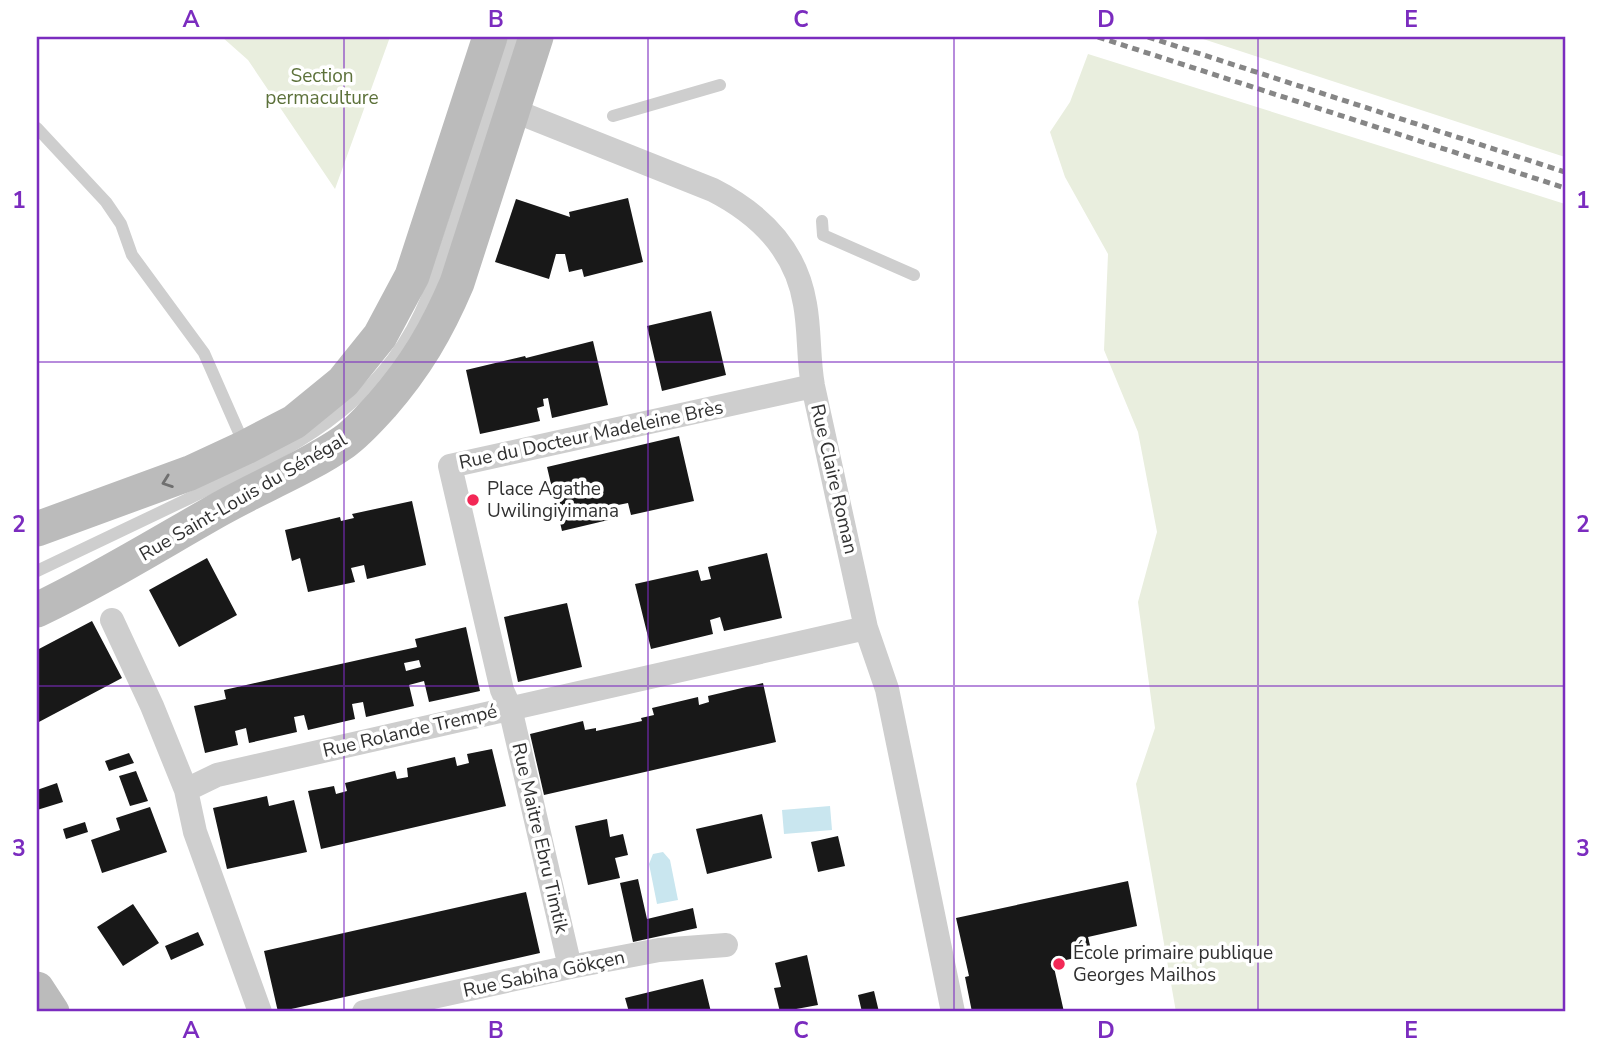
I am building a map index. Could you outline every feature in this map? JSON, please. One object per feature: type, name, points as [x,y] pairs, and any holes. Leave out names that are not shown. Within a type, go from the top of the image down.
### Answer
[{"type":"street","name":"Rue Saint-Louis du Sénégal","points":[[37,528],[190,473],[246,447],[294,422],[343,382],[364,359],[396,310],[412,276],[490,37]]},
{"type":"street","name":"Rue Saint-Louis du Sénégal","points":[[37,610],[85,587],[223,507],[313,461],[346,440],[400,385],[440,323],[457,283],[536,37]]},
{"type":"street","name":"Rue Claire Roman","points":[[512,110],[713,190],[754,214],[788,255],[805,304],[813,386],[866,628],[887,689],[953,1012]]},
{"type":"street","name":"Rue du Docteur Madeleine Brès","points":[[510,708],[502,690],[450,466],[813,386]]},
{"type":"street","points":[[112,620],[152,705],[186,790],[195,832],[261,1012]]},
{"type":"street","name":"Rue Rolande Trempé","points":[[186,790],[217,775],[866,628]]},
{"type":"street","name":"Rue Maitre Ebru Timtik","points":[[510,708],[570,967]]},
{"type":"street","name":"Rue Sabiha Gökçen","points":[[364,1012],[659,950],[726,945]]},
{"type":"street","points":[[37,989],[52,1012]]},
{"type":"lane","name":"Rue Saint-Louis du Sénégal","points":[[37,571],[302,442],[363,394],[387,367],[420,314],[445,248],[514,37]]},
{"type":"lane","points":[[613,116],[720,85]]},
{"type":"lane","points":[[37,128],[106,202],[121,224],[138,264],[204,353],[246,447]]},
{"type":"lane","points":[[822,221],[823,234],[914,275]]},
{"type":"green space","name":"Section permaculture","points":[[222,37],[390,37],[335,189],[248,60]]},
{"type":"green space","points":[[1197,37],[1565,37],[1565,157]]},
{"type":"green space","points":[[1088,54],[1565,204],[1565,1012],[1176,1012],[1136,784],[1155,728],[1138,602],[1157,532],[1138,432],[1104,350],[1108,254],[1065,177],[1050,132],[1070,102]]},
{"type":"water","points":[[830,806],[832,830],[784,834],[782,810]]},
{"type":"water","points":[[663,852],[670,860],[678,900],[657,904],[649,864],[653,854]]},
{"type":"building","points":[[628,198],[643,262],[584,277],[582,269],[569,272],[565,254],[556,254],[549,279],[495,262],[516,199],[570,217],[569,212]]},
{"type":"building","points":[[711,311],[726,375],[662,391],[647,326]]},
{"type":"building","points":[[593,341],[608,405],[552,418],[548,398],[543,399],[544,406],[537,408],[540,421],[480,434],[466,370]]},
{"type":"building","points":[[679,436],[694,501],[631,515],[628,503],[618,505],[621,517],[562,531],[547,467]]},
{"type":"building","points":[[412,501],[426,565],[367,579],[364,565],[351,568],[355,582],[308,592],[300,558],[292,561],[285,530],[340,517],[341,521],[354,518],[352,514]]},
{"type":"building","points":[[767,553],[782,618],[724,631],[720,617],[710,620],[713,634],[651,649],[635,584],[698,570],[701,581],[711,579],[708,567]]},
{"type":"building","points":[[207,558],[237,615],[179,647],[149,590]]},
{"type":"building","points":[[567,603],[582,667],[518,682],[504,617]]},
{"type":"building","points":[[92,621],[122,678],[37,723],[37,650]]},
{"type":"building","points":[[466,627],[480,691],[429,702],[424,681],[409,685],[414,706],[366,717],[363,702],[352,704],[355,719],[308,730],[304,715],[294,717],[297,732],[249,743],[246,728],[235,731],[238,745],[205,753],[194,706],[226,699],[224,690],[417,647],[415,639]],"holes":[[[419,660],[421,667],[406,671],[404,663]]]},
{"type":"building","points":[[763,683],[776,742],[544,795],[530,734],[583,721],[585,730],[596,728],[596,731],[642,721],[641,718],[654,715],[652,708],[698,697],[699,705],[709,702],[708,696]]},
{"type":"building","points":[[492,749],[506,806],[321,849],[308,791],[334,786],[336,794],[347,791],[345,783],[395,771],[397,779],[408,777],[407,768],[455,757],[457,766],[469,763],[467,754]]},
{"type":"building","points":[[129,753],[134,763],[109,771],[105,761]]},
{"type":"building","points":[[136,771],[148,801],[130,806],[119,776]]},
{"type":"building","points":[[57,783],[63,802],[37,810],[37,790]]},
{"type":"building","points":[[267,796],[269,806],[294,800],[307,852],[227,869],[213,808]]},
{"type":"building","points":[[150,807],[167,852],[102,873],[91,840],[120,830],[116,818]]},
{"type":"building","points":[[762,814],[772,858],[707,874],[696,829]]},
{"type":"building","points":[[607,819],[610,837],[623,834],[628,855],[615,858],[620,878],[588,885],[575,826]]},
{"type":"building","points":[[85,822],[88,832],[66,839],[63,829]]},
{"type":"building","points":[[838,836],[845,866],[818,872],[811,842]]},
{"type":"building","points":[[638,879],[647,919],[693,908],[697,928],[633,942],[620,883]]},
{"type":"building","points":[[1128,881],[1137,926],[1088,937],[1092,954],[1053,963],[1064,1012],[972,1012],[965,977],[969,976],[956,918]]},
{"type":"building","points":[[526,892],[540,953],[278,1012],[264,951]]},
{"type":"building","points":[[133,904],[159,943],[123,966],[97,927]]},
{"type":"building","points":[[198,932],[204,945],[171,960],[165,946]]},
{"type":"building","points":[[807,955],[818,1005],[780,1012],[774,988],[781,987],[775,963]]},
{"type":"building","points":[[703,979],[711,1012],[629,1012],[625,998]]},
{"type":"building","points":[[874,991],[879,1012],[862,1012],[858,995]]},
{"type":"railway","points":[[1098,37],[1565,188]]},
{"type":"railway","points":[[1148,37],[1565,172]]},
{"type":"place","name":"Place Agathe Uwilingiyimana","points":[[473,500]]},
{"type":"place","name":"École primaire publique Georges Mailhos","points":[[1059,964]]}]
